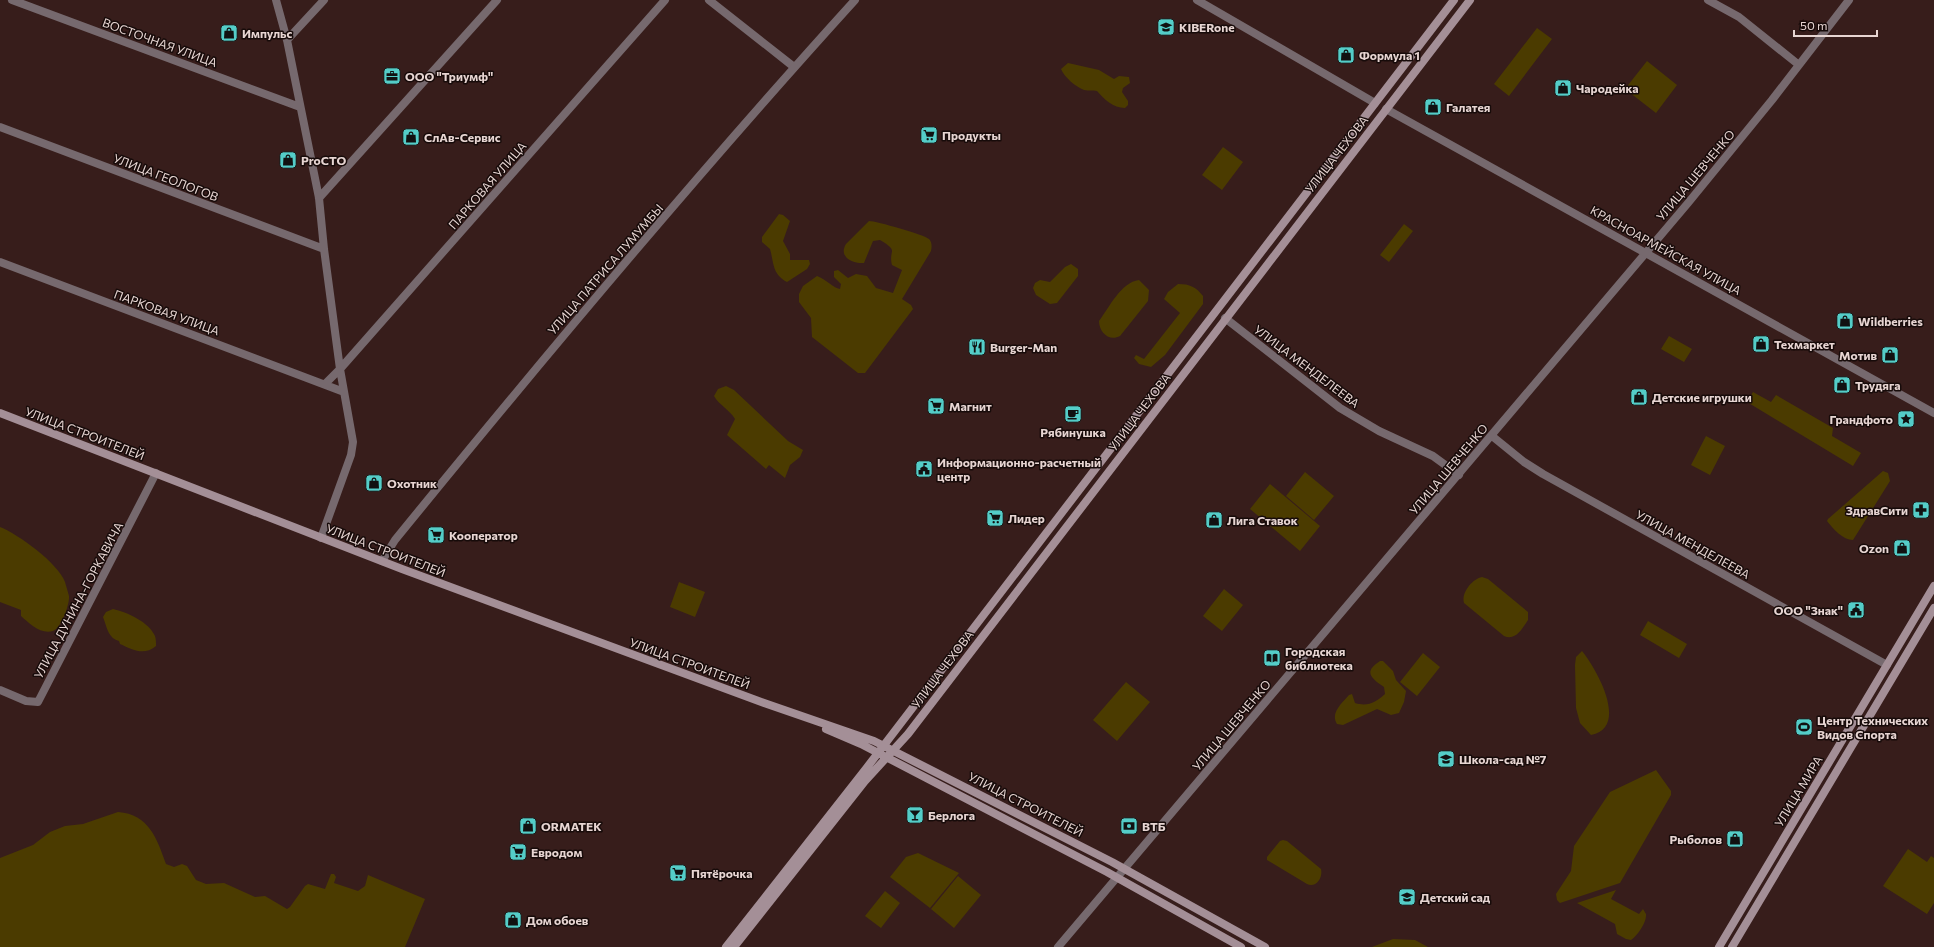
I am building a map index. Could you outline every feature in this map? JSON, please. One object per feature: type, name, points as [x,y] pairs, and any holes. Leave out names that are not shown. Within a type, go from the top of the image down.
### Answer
[{"type":"main road","name":"УЛИЦА ЧЕХОВА","points":[[726,947],[740,934],[777,887],[883,745],[1454,0]]},
{"type":"main road","name":"УЛИЦА ЧЕХОВА","points":[[790,870],[870,774],[894,750],[1470,0]]},
{"type":"main road","points":[[1375,103],[1386,109]]},
{"type":"main road","points":[[1215,311],[1225,318]]},
{"type":"main road","name":"УЛИЦА СТРОИТЕЛЕЙ","points":[[0,413],[382,561],[766,704],[883,745],[1125,869],[1265,947]]},
{"type":"main road","name":"УЛИЦА МИРА","points":[[1719,947],[1934,586]]},
{"type":"main road","name":"УЛИЦА МИРА","points":[[1732,947],[1934,608]]},
{"type":"main road","points":[[1887,665],[1897,670]]},
{"type":"main road","name":"УЛИЦА СТРОИТЕЛЕЙ","points":[[766,704],[846,738],[1118,878],[1242,947]]},
{"type":"main road","points":[[1779,847],[1789,852]]},
{"type":"main road","name":"УЛИЦА ЧЕХОВА","points":[[734,947],[740,934]]},
{"type":"street","name":"ВОСТОЧНАЯ УЛИЦА","points":[[12,0],[300,106]]},
{"type":"street","points":[[276,0],[287,40],[319,198],[324,249],[340,369],[353,449],[321,538]]},
{"type":"street","points":[[287,40],[324,0]]},
{"type":"street","points":[[319,198],[497,0]]},
{"type":"street","name":"ПАРКОВАЯ УЛИЦА","points":[[325,384],[340,369],[665,0]]},
{"type":"street","points":[[709,0],[794,67]]},
{"type":"street","name":"УЛИЦА ПАТРИСА ЛУМУМБЫ","points":[[382,561],[395,540],[547,355],[794,67],[855,0]]},
{"type":"street","points":[[1197,0],[1375,103]]},
{"type":"street","points":[[1708,0],[1739,17],[1799,66]]},
{"type":"street","name":"УЛИЦА ШЕВЧЕНКО","points":[[1058,947],[1492,436],[1734,148],[1799,66],[1848,0]]},
{"type":"street","name":"КРАСНОАРМЕЙСКАЯ УЛИЦА","points":[[1386,109],[1934,413]]},
{"type":"street","name":"УЛИЦА ГЕОЛОГОВ","points":[[0,127],[324,249]]},
{"type":"street","name":"ПАРКОВАЯ УЛИЦА","points":[[0,262],[344,392]]},
{"type":"street","name":"УЛИЦА МЕНДЕЛЕЕВА","points":[[1225,318],[1340,408],[1378,431],[1433,456],[1459,474]]},
{"type":"street","name":"УЛИЦА МЕНДЕЛЕЕВА","points":[[1492,436],[1524,462],[1542,474],[1887,665]]},
{"type":"street","name":"УЛИЦА ДУНИНА-ГОРКАВИЧА","points":[[0,690],[26,701],[38,702],[156,473]]},
{"type":"shaded area","points":[[1537,28],[1552,39],[1509,96],[1494,84]]},
{"type":"shaded area","points":[[1647,61],[1677,85],[1656,113],[1625,89]]},
{"type":"shaded area","points":[[1068,63],[1099,70],[1114,79],[1119,76],[1129,77],[1130,83],[1123,88],[1122,92],[1128,101],[1128,105],[1125,108],[1121,108],[1113,105],[1097,91],[1084,90],[1077,87],[1067,78],[1061,69]]},
{"type":"shaded area","points":[[1223,147],[1243,162],[1222,190],[1202,175]]},
{"type":"shaded area","points":[[779,214],[783,215],[790,221],[783,241],[790,254],[790,260],[809,260],[810,264],[807,269],[787,282],[776,272],[770,249],[762,242],[762,237]]},
{"type":"shaded area","points":[[869,221],[900,228],[926,237],[930,240],[932,248],[902,299],[911,305],[913,309],[865,373],[858,373],[812,337],[811,318],[799,302],[799,294],[803,286],[817,276],[840,289],[841,284],[834,277],[834,271],[838,270],[848,278],[856,274],[867,276],[876,288],[893,293],[902,270],[892,265],[892,249],[890,247],[880,240],[873,241],[864,263],[851,261],[845,256],[844,253],[846,244]]},
{"type":"shaded area","points":[[1404,224],[1413,231],[1389,262],[1380,255]]},
{"type":"shaded area","points":[[1071,264],[1078,269],[1078,276],[1057,303],[1050,304],[1036,295],[1033,288],[1035,283],[1040,280],[1050,282],[1065,267]]},
{"type":"shaded area","points":[[1139,280],[1149,290],[1148,301],[1120,336],[1112,338],[1105,335],[1099,325],[1099,321],[1121,290],[1127,285]]},
{"type":"shaded area","points":[[1178,284],[1189,285],[1198,290],[1203,296],[1203,304],[1165,355],[1151,367],[1139,364],[1134,358],[1136,355],[1144,359],[1180,313],[1164,299],[1168,292]]},
{"type":"shaded area","points":[[1669,336],[1692,349],[1684,362],[1661,349]]},
{"type":"shaded area","points":[[726,386],[734,390],[788,441],[803,450],[800,457],[790,465],[785,478],[769,465],[766,469],[727,435],[735,419],[714,396],[718,389]]},
{"type":"shaded area","points":[[1753,392],[1771,402],[1776,395],[1833,428],[1832,436],[1861,453],[1853,466],[1747,402]]},
{"type":"shaded area","points":[[1706,436],[1725,446],[1710,475],[1691,465]]},
{"type":"shaded area","points":[[1883,471],[1888,473],[1890,481],[1853,540],[1849,540],[1835,531],[1827,521]]},
{"type":"shaded area","points":[[1305,472],[1334,496],[1314,520],[1286,496]]},
{"type":"shaded area","points":[[1270,484],[1320,526],[1300,551],[1250,509]]},
{"type":"shaded area","points":[[0,527],[27,542],[46,558],[61,574],[65,582],[69,600],[62,621],[53,631],[49,632],[36,628],[21,616],[21,610],[0,602]]},
{"type":"shaded area","points":[[1482,577],[1488,579],[1528,612],[1528,620],[1515,636],[1504,636],[1464,603],[1464,595],[1468,587],[1475,580]]},
{"type":"shaded area","points":[[679,582],[705,592],[695,617],[670,607]]},
{"type":"shaded area","points":[[1224,589],[1243,605],[1222,631],[1203,616]]},
{"type":"shaded area","points":[[113,609],[131,615],[148,626],[155,636],[156,646],[147,651],[138,651],[120,644],[119,641],[115,640],[110,635],[103,617],[106,612]]},
{"type":"shaded area","points":[[1648,621],[1687,644],[1679,658],[1640,635]]},
{"type":"shaded area","points":[[1582,651],[1595,670],[1606,696],[1609,709],[1608,721],[1602,730],[1591,735],[1580,723],[1576,708],[1575,665],[1576,657]]},
{"type":"shaded area","points":[[1423,653],[1440,667],[1417,696],[1400,682]]},
{"type":"shaded area","points":[[1380,661],[1383,661],[1393,671],[1396,680],[1406,691],[1404,702],[1399,713],[1391,715],[1377,709],[1343,725],[1337,724],[1335,720],[1336,712],[1349,695],[1352,694],[1355,703],[1368,704],[1385,694],[1384,687],[1373,678],[1370,672],[1372,668]]},
{"type":"shaded area","points":[[1126,682],[1150,702],[1117,741],[1093,720]]},
{"type":"shaded area","points":[[1656,770],[1671,791],[1671,795],[1620,883],[1560,903],[1557,900],[1556,894],[1571,871],[1574,846],[1610,792]]},
{"type":"shaded area","points":[[118,812],[137,817],[150,829],[155,837],[166,864],[174,867],[182,864],[187,866],[196,880],[206,884],[224,883],[255,897],[265,896],[287,909],[308,884],[325,889],[331,874],[334,874],[336,877],[334,883],[358,891],[365,886],[368,875],[425,899],[405,947],[0,947],[0,858],[33,845],[50,832],[65,826],[83,824]]},
{"type":"shaded area","points":[[1280,841],[1287,841],[1321,869],[1320,879],[1316,883],[1313,885],[1307,884],[1267,860],[1267,857]]},
{"type":"shaded area","points":[[1908,849],[1927,862],[1931,856],[1934,858],[1934,903],[1927,914],[1883,886]]},
{"type":"shaded area","points":[[918,853],[959,873],[930,908],[890,877],[906,857]]},
{"type":"shaded area","points":[[958,876],[981,895],[954,928],[931,909]]},
{"type":"shaded area","points":[[1616,890],[1611,899],[1639,914],[1643,909],[1646,914],[1642,928],[1631,940],[1617,934],[1615,924],[1577,903]]},
{"type":"shaded area","points":[[885,891],[900,903],[881,928],[865,916]]},
{"type":"shaded area","points":[[1393,939],[1415,940],[1428,947],[1372,947]]},
{"type":"place","name":"KIBERone","points":[[1166,27]]},
{"type":"place","name":"Импульс","points":[[229,33]]},
{"type":"place","name":"Формула 1","points":[[1346,55]]},
{"type":"place","name":"ООО \"Триумф\"","points":[[392,76]]},
{"type":"place","name":"Чародейка","points":[[1563,88]]},
{"type":"place","name":"Галатея","points":[[1433,107]]},
{"type":"place","name":"Продукты","points":[[929,135]]},
{"type":"place","name":"СлАв-Сервис","points":[[411,137]]},
{"type":"place","name":"ProСТО","points":[[288,160]]},
{"type":"place","name":"Wildberries","points":[[1845,321]]},
{"type":"place","name":"Техмаркет","points":[[1761,344]]},
{"type":"place","name":"Burger-Man","points":[[977,347]]},
{"type":"place","name":"Мотив","points":[[1890,355]]},
{"type":"place","name":"Трудяга","points":[[1842,385]]},
{"type":"place","name":"Детские игрушки","points":[[1639,397]]},
{"type":"place","name":"Магнит","points":[[936,406]]},
{"type":"place","name":"Рябинушка","points":[[1073,414]]},
{"type":"place","name":"Грандфото","points":[[1906,419]]},
{"type":"place","name":"Информационно-расчетный центр","points":[[924,469]]},
{"type":"place","name":"Охотник","points":[[374,483]]},
{"type":"place","name":"ЗдравСити","points":[[1921,510]]},
{"type":"place","name":"Лидер","points":[[995,518]]},
{"type":"place","name":"Лига Ставок","points":[[1214,520]]},
{"type":"place","name":"Кооператор","points":[[436,535]]},
{"type":"place","name":"Ozon","points":[[1902,548]]},
{"type":"place","name":"ООО \"Знак\"","points":[[1856,610]]},
{"type":"place","name":"Городская библиотека","points":[[1272,658]]},
{"type":"place","name":"Центр Технических Видов Спорта","points":[[1804,727]]},
{"type":"place","name":"Школа-сад №7","points":[[1446,759]]},
{"type":"place","name":"Берлога","points":[[915,815]]},
{"type":"place","name":"ORMATEK","points":[[528,826]]},
{"type":"place","name":"ВТБ","points":[[1129,826]]},
{"type":"place","name":"Рыболов","points":[[1735,839]]},
{"type":"place","name":"Евродом","points":[[518,852]]},
{"type":"place","name":"Пятёрочка","points":[[678,873]]},
{"type":"place","name":"Детский сад","points":[[1407,897]]},
{"type":"place","name":"Дом обоев","points":[[513,920]]}]
